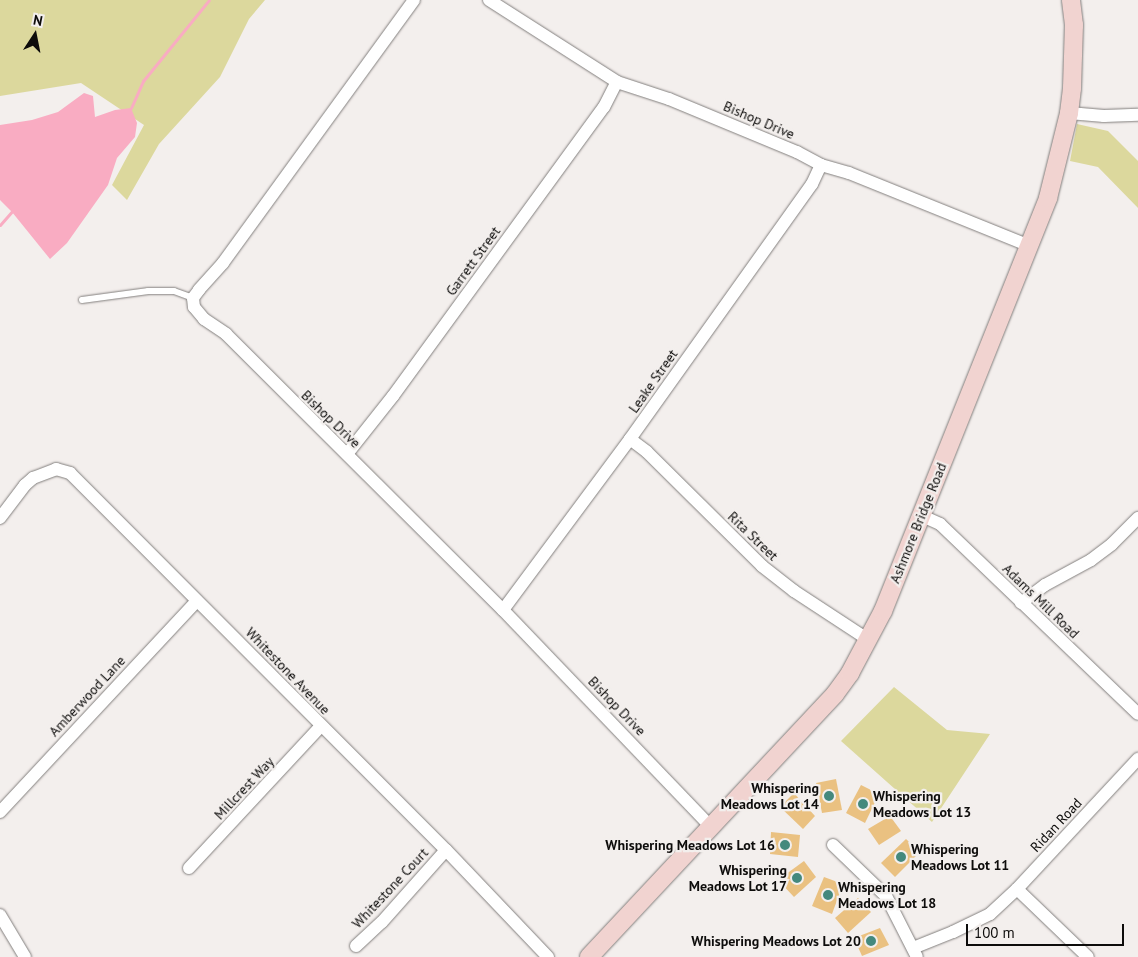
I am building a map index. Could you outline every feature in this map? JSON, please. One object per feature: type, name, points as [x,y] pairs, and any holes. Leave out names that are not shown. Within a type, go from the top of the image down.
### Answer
[{"type":"main road","name":"Ashmore Bridge Road","points":[[589,957],[835,694],[850,673],[883,611],[1048,198],[1069,113],[1074,59],[1071,0]]},
{"type":"street","points":[[193,298],[223,264],[414,0]]},
{"type":"street","name":"Bishop Drive","points":[[488,0],[617,82],[669,99],[797,152],[820,165],[849,172],[1030,246]]},
{"type":"street","name":"Garrett Street","points":[[347,454],[382,411],[604,107],[617,82]]},
{"type":"street","points":[[1069,113],[1104,116],[1138,115]]},
{"type":"street","name":"Leake Street","points":[[502,610],[630,439],[812,184],[820,165]]},
{"type":"street","name":"Bishop Drive","points":[[193,298],[194,307],[200,316],[226,334],[347,454],[502,610],[711,827]]},
{"type":"street","name":"Rita Street","points":[[630,439],[648,452],[762,566],[794,591],[867,639]]},
{"type":"street","name":"Whitestone Avenue","points":[[0,518],[25,485],[33,478],[56,469],[65,471],[74,477],[196,602],[446,850],[548,957]]},
{"type":"street","name":"Adams Mill Road","points":[[920,515],[940,524],[1138,714]]},
{"type":"street","points":[[1021,603],[1046,585],[1091,560],[1112,544],[1138,518]]},
{"type":"street","name":"Amberwood Lane","points":[[0,812],[196,602]]},
{"type":"street","name":"Millcrest Way","points":[[189,868],[321,726]]},
{"type":"street","name":"Ridan Road","points":[[915,952],[984,917],[1016,889],[1138,759]]},
{"type":"street","points":[[833,845],[886,896],[915,952]]},
{"type":"street","name":"Whitestone Court","points":[[356,946],[382,922],[446,850]]},
{"type":"street","points":[[1016,889],[1088,957]]},
{"type":"street","points":[[0,915],[25,957]]},
{"type":"lane","points":[[82,300],[148,292],[174,291],[193,298]]},
{"type":"shaded area","points":[[0,0],[265,0],[249,19],[220,77],[159,144],[127,200],[112,185],[144,125],[81,83],[0,96]]},
{"type":"shaded area","points":[[84,93],[93,96],[95,117],[115,110],[131,108],[137,123],[135,137],[117,158],[108,185],[67,243],[50,259],[0,200],[0,125],[32,120],[58,112]]},
{"type":"shaded area","points":[[1077,124],[1108,131],[1138,161],[1138,208],[1098,167],[1070,161]]},
{"type":"shaded area","points":[[894,687],[947,730],[990,734],[932,822],[841,741]]},
{"type":"building","name":"Whispering Meadows Lot 14","points":[[836,779],[842,810],[822,813],[816,783]]},
{"type":"building","name":"Whispering Meadows Lot 13","points":[[861,785],[879,794],[865,823],[846,813]]},
{"type":"building","points":[[794,793],[815,816],[803,829],[780,807]]},
{"type":"building","points":[[890,816],[901,831],[879,845],[868,829]]},
{"type":"building","name":"Whispering Meadows Lot 16","points":[[771,832],[800,835],[798,857],[770,854]]},
{"type":"building","name":"Whispering Meadows Lot 11","points":[[906,839],[920,852],[895,877],[881,863]]},
{"type":"building","name":"Whispering Meadows Lot 17","points":[[804,861],[816,877],[794,897],[778,880]]},
{"type":"building","name":"Whispering Meadows Lot 18","points":[[824,877],[843,884],[832,914],[812,906]]},
{"type":"building","points":[[858,898],[871,912],[848,933],[835,918]]},
{"type":"building","name":"Whispering Meadows Lot 20","points":[[880,928],[889,945],[862,956],[854,938]]},
{"type":"waterway","points":[[131,108],[143,81],[209,0]]},
{"type":"waterway","points":[[0,225],[12,211]]},
{"type":"place","name":"Whispering Meadows Lot 14","points":[[829,796]]},
{"type":"place","name":"Whispering Meadows Lot 13","points":[[863,804]]},
{"type":"place","name":"Whispering Meadows Lot 16","points":[[785,845]]},
{"type":"place","name":"Whispering Meadows Lot 11","points":[[901,857]]},
{"type":"place","name":"Whispering Meadows Lot 17","points":[[797,878]]},
{"type":"place","name":"Whispering Meadows Lot 18","points":[[828,895]]},
{"type":"place","name":"Whispering Meadows Lot 20","points":[[871,941]]}]
